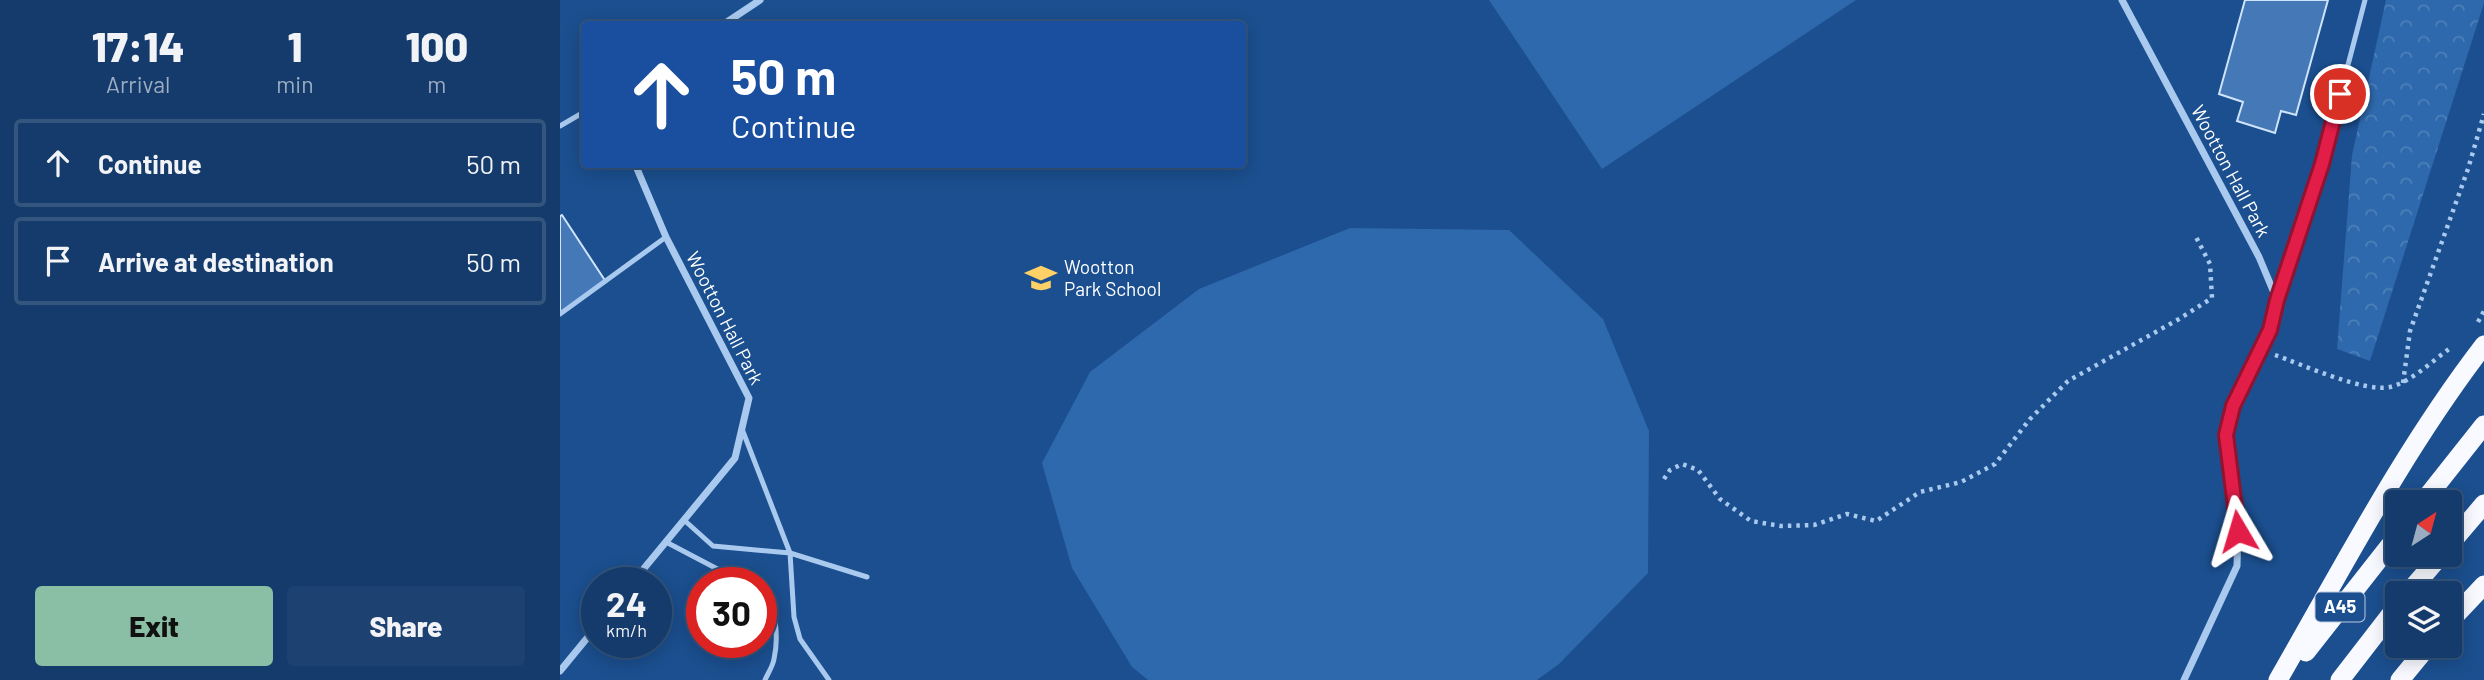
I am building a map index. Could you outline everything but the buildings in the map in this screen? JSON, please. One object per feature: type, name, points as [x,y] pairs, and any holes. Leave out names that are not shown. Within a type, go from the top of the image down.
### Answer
[{"type":"highway","points":[[2281,680],[2384,496],[2457,380],[2478,339]]},
{"type":"highway","points":[[2433,490],[2484,425]]},
{"type":"highway","points":[[2462,530],[2484,504]]},
{"type":"highway","name":"A45","points":[[2281,680],[2385,551]]},
{"type":"highway","points":[[2418,581],[2430,567]]},
{"type":"highway","points":[[2462,608],[2484,585]]},
{"type":"highway","name":"A45","points":[[2340,680],[2385,622]]},
{"type":"highway","points":[[2400,680],[2418,658]]},
{"type":"street","points":[[728,21],[760,0]]},
{"type":"street","name":"Wootton Hall Park","points":[[2122,0],[2259,257],[2277,300]]},
{"type":"street","name":"Wootton Hall Park","points":[[637,168],[666,237],[749,398],[735,458],[645,567]]},
{"type":"street","points":[[2184,680],[2237,566],[2238,531],[2226,435],[2233,406],[2270,330],[2277,300]]},
{"type":"street","points":[[560,671],[581,645]]},
{"type":"lane","points":[[2277,300],[2322,164],[2365,0]]},
{"type":"lane","points":[[560,126],[581,114]]},
{"type":"lane","points":[[560,314],[666,237]]},
{"type":"lane","points":[[742,429],[790,553],[794,617],[800,639],[830,680]]},
{"type":"lane","points":[[684,520],[713,546],[790,553],[867,577]]},
{"type":"lane","points":[[666,542],[714,567]]},
{"type":"lane","points":[[765,680],[774,658]]},
{"type":"path","points":[[2403,383],[2410,331],[2468,169],[2484,114]]},
{"type":"path","points":[[1664,479],[1670,470],[1682,464],[1698,470],[1720,499],[1751,521],[1781,526],[1814,525],[1847,514],[1876,521],[1920,492],[1961,482],[1995,464],[2030,419],[2068,381],[2211,298],[2210,264],[2196,237]]},
{"type":"path","points":[[2478,339],[2484,311]]},
{"type":"path","points":[[2260,350],[2359,385],[2387,388],[2403,383],[2452,347]]},
{"type":"green space","points":[[1489,0],[1856,0],[1602,169]]},
{"type":"green space","points":[[2386,0],[2484,0],[2484,3],[2370,361],[2337,349],[2352,155]]},
{"type":"green space","points":[[1350,228],[1509,230],[1603,319],[1649,431],[1648,573],[1559,664],[1537,680],[1148,680],[1132,667],[1072,568],[1042,463],[1090,372],[1199,289]]},
{"type":"place","name":"Wootton Park School","points":[[1041,278]]},
{"type":"route","points":[[2238,531],[2226,435],[2233,406],[2270,330],[2277,300],[2322,164],[2340,94]]}]
